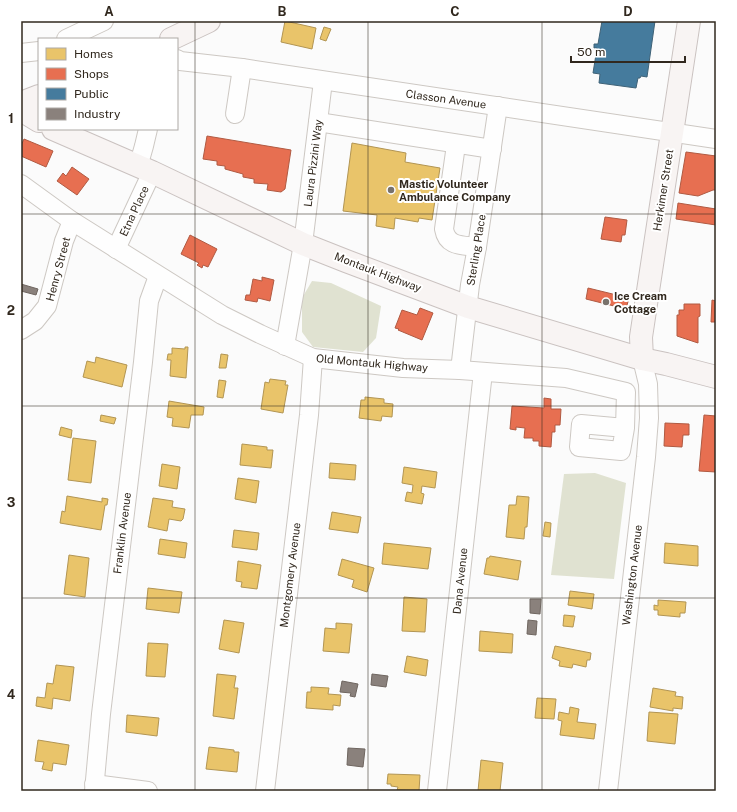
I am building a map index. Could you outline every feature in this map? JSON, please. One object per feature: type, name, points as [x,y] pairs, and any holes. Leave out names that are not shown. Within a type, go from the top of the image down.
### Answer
[{"type":"main road","points":[[173,38],[206,21]]},
{"type":"main road","name":"Herkimer Street","points":[[642,359],[641,337],[689,21]]},
{"type":"main road","points":[[21,103],[38,96]]},
{"type":"main road","points":[[21,110],[38,120]]},
{"type":"main road","name":"Montauk Highway","points":[[56,130],[303,244],[468,307],[642,359],[716,377]]},
{"type":"street","points":[[68,38],[104,21]]},
{"type":"street","points":[[21,53],[38,51]]},
{"type":"street","name":"Classon Avenue","points":[[178,60],[716,139]]},
{"type":"street","points":[[235,114],[242,68]]},
{"type":"street","name":"Laura Pizzini Way","points":[[303,244],[323,81]]},
{"type":"street","name":"Sterling Place","points":[[460,370],[470,285],[498,106]]},
{"type":"street","points":[[318,122],[492,150]]},
{"type":"street","name":"Etna Place","points":[[116,249],[145,170],[144,146],[148,130]]},
{"type":"street","points":[[456,144],[444,229],[445,237],[452,243],[477,247]]},
{"type":"street","name":"Old Montauk Highway","points":[[21,184],[72,221],[222,315],[313,358],[403,368],[460,370],[566,378],[626,392],[625,428]]},
{"type":"street","name":"Henry Street","points":[[21,330],[35,321],[48,306],[60,256],[72,221]]},
{"type":"street","points":[[285,346],[303,244]]},
{"type":"street","name":"Franklin Avenue","points":[[94,788],[101,714],[145,333],[150,301],[158,276]]},
{"type":"street","name":"Montgomery Avenue","points":[[265,791],[309,415],[313,358]]},
{"type":"street","name":"Washington Avenue","points":[[608,791],[646,457],[649,418],[648,388],[642,359]]},
{"type":"street","name":"Dana Avenue","points":[[437,791],[483,372]]},
{"type":"street","points":[[94,788],[148,791]]},
{"type":"green space","points":[[312,281],[331,283],[381,306],[376,338],[363,352],[313,347],[302,332],[302,298]]},
{"type":"green space","points":[[595,473],[626,483],[614,579],[551,575],[564,474]]},
{"type":"building: Homes","points":[[285,21],[316,28],[312,49],[281,42]]},
{"type":"building: Homes","points":[[324,27],[331,29],[326,41],[320,39]]},
{"type":"building: Homes","name":"Mastic Volunteer Ambulance Company","points":[[352,143],[406,153],[405,162],[440,168],[432,220],[419,218],[418,222],[395,218],[394,229],[376,226],[377,215],[343,211]]},
{"type":"building: Homes","points":[[185,347],[188,347],[186,378],[170,376],[171,360],[167,360],[168,354],[172,354],[172,348],[185,349]]},
{"type":"building: Homes","points":[[221,354],[228,355],[226,368],[219,368]]},
{"type":"building: Homes","points":[[96,357],[127,365],[122,387],[83,377],[87,361],[95,363]]},
{"type":"building: Homes","points":[[270,379],[286,381],[285,385],[288,385],[283,413],[261,409],[265,382],[269,383]]},
{"type":"building: Homes","points":[[219,380],[226,381],[223,398],[217,397]]},
{"type":"building: Homes","points":[[365,397],[384,399],[384,403],[393,404],[392,417],[382,416],[381,421],[359,418],[361,400],[365,400]]},
{"type":"building: Homes","points":[[169,401],[204,407],[203,415],[191,415],[189,428],[172,426],[173,418],[167,417]]},
{"type":"building: Homes","points":[[101,415],[116,418],[114,424],[100,421]]},
{"type":"building: Homes","points":[[61,427],[72,430],[71,438],[59,435]]},
{"type":"building: Homes","points":[[73,438],[96,441],[91,483],[68,480]]},
{"type":"building: Homes","points":[[242,444],[267,447],[267,450],[273,450],[271,468],[240,465]]},
{"type":"building: Homes","points":[[330,463],[356,465],[355,480],[329,478]]},
{"type":"building: Homes","points":[[162,464],[180,467],[177,489],[159,486]]},
{"type":"building: Homes","points":[[404,467],[437,472],[435,488],[422,486],[421,493],[424,494],[422,504],[405,501],[407,492],[412,493],[413,485],[402,483]]},
{"type":"building: Homes","points":[[238,478],[259,481],[256,503],[235,499]]},
{"type":"building: Homes","points":[[67,496],[102,502],[102,498],[108,499],[107,505],[105,505],[101,530],[60,523],[62,511],[65,512]]},
{"type":"building: Homes","points":[[517,496],[529,497],[527,527],[525,527],[524,539],[506,537],[509,505],[516,505]]},
{"type":"building: Homes","points":[[153,498],[173,501],[172,507],[185,509],[183,519],[181,521],[169,519],[167,531],[148,527]]},
{"type":"building: Homes","points":[[332,512],[361,517],[358,533],[329,529]]},
{"type":"building: Homes","points":[[545,522],[551,523],[550,537],[543,536]]},
{"type":"building: Homes","points":[[234,530],[259,533],[257,550],[232,547]]},
{"type":"building: Homes","points":[[160,539],[187,543],[185,558],[158,554]]},
{"type":"building: Homes","points":[[384,543],[431,548],[428,569],[382,564]]},
{"type":"building: Homes","points":[[665,543],[698,546],[698,566],[664,563]]},
{"type":"building: Homes","points":[[69,555],[89,558],[85,597],[64,594]]},
{"type":"building: Homes","points":[[490,556],[521,561],[518,580],[484,574],[487,558]]},
{"type":"building: Homes","points":[[342,559],[374,568],[367,592],[352,587],[354,580],[338,575]]},
{"type":"building: Homes","points":[[238,561],[261,565],[257,589],[241,587],[242,582],[236,581]]},
{"type":"building: Homes","points":[[148,588],[182,592],[179,613],[146,609]]},
{"type":"building: Homes","points":[[570,591],[594,594],[592,609],[568,605]]},
{"type":"building: Homes","points":[[404,597],[427,599],[425,632],[402,631]]},
{"type":"building: Homes","points":[[658,600],[686,602],[685,613],[680,613],[680,617],[658,615],[658,610],[654,610],[654,605],[658,606]]},
{"type":"building: Homes","points":[[564,615],[575,616],[573,627],[563,626]]},
{"type":"building: Homes","points":[[224,620],[244,623],[239,653],[219,649]]},
{"type":"building: Homes","points":[[336,623],[352,624],[349,653],[323,651],[325,628],[336,629]]},
{"type":"building: Homes","points":[[480,631],[513,634],[512,653],[479,651]]},
{"type":"building: Homes","points":[[148,643],[168,644],[165,677],[146,676]]},
{"type":"building: Homes","points":[[555,646],[591,653],[590,660],[587,660],[586,667],[573,664],[572,668],[559,666],[560,661],[552,658]]},
{"type":"building: Homes","points":[[407,656],[428,660],[426,676],[404,672]]},
{"type":"building: Homes","points":[[56,665],[74,667],[70,701],[53,698],[52,709],[36,706],[37,697],[45,698],[47,683],[53,684]]},
{"type":"building: Homes","points":[[217,674],[236,676],[234,688],[238,688],[234,719],[213,716]]},
{"type":"building: Homes","points":[[311,687],[329,688],[328,694],[341,695],[340,706],[333,705],[333,710],[306,708],[307,692],[311,692]]},
{"type":"building: Homes","points":[[653,688],[676,692],[675,696],[683,697],[682,709],[673,708],[673,711],[650,707]]},
{"type":"building: Homes","points":[[537,698],[556,699],[554,719],[535,718]]},
{"type":"building: Homes","points":[[570,707],[579,709],[577,722],[596,724],[594,739],[560,735],[562,721],[558,720],[559,712],[569,714]]},
{"type":"building: Homes","points":[[649,712],[678,714],[675,744],[647,741]]},
{"type":"building: Homes","points":[[127,715],[159,718],[157,736],[126,732]]},
{"type":"building: Homes","points":[[38,740],[69,745],[66,765],[53,763],[52,771],[42,769],[44,762],[35,761]]},
{"type":"building: Homes","points":[[209,747],[239,752],[237,772],[206,769]]},
{"type":"building: Homes","points":[[481,760],[503,763],[500,791],[478,791]]},
{"type":"building: Homes","points":[[388,774],[420,775],[419,791],[397,790],[398,787],[387,784]]},
{"type":"building: Shops","points":[[207,136],[291,150],[285,189],[281,192],[267,190],[268,184],[254,183],[254,179],[243,177],[243,174],[225,169],[225,166],[217,165],[217,161],[203,159]]},
{"type":"building: Shops","points":[[24,139],[53,151],[46,167],[21,156],[21,146]]},
{"type":"building: Shops","points":[[686,152],[716,156],[716,190],[698,196],[679,193]]},
{"type":"building: Shops","points":[[72,167],[89,179],[77,195],[57,181],[63,173],[66,176]]},
{"type":"building: Shops","points":[[678,203],[716,209],[716,225],[676,219]]},
{"type":"building: Shops","points":[[605,217],[627,220],[625,235],[622,235],[621,242],[601,239]]},
{"type":"building: Shops","points":[[190,235],[217,249],[208,267],[203,265],[202,268],[197,265],[199,263],[181,254]]},
{"type":"building: Shops","points":[[262,277],[274,280],[270,301],[258,298],[257,302],[245,300],[246,295],[250,295],[253,279],[262,281]]},
{"type":"building: Shops","points":[[588,288],[629,298],[626,309],[586,299]]},
{"type":"building: Shops","points":[[712,300],[716,301],[716,322],[711,322]]},
{"type":"building: Shops","points":[[684,304],[700,304],[700,316],[698,317],[698,343],[677,336],[677,315],[679,315],[679,310],[684,310]]},
{"type":"building: Shops","points":[[420,308],[433,313],[422,340],[395,328],[402,310],[417,315]]},
{"type":"building: Shops","points":[[544,398],[551,399],[551,409],[561,409],[560,425],[555,425],[555,432],[552,432],[551,447],[539,446],[539,441],[533,441],[533,438],[524,438],[525,428],[516,427],[516,430],[510,429],[512,406],[544,408]]},
{"type":"building: Shops","points":[[704,415],[716,416],[716,472],[699,471]]},
{"type":"building: Shops","points":[[665,423],[689,424],[689,435],[683,435],[682,447],[664,446]]},
{"type":"building: Public","points":[[602,21],[655,21],[647,77],[641,76],[638,78],[636,88],[599,83],[600,74],[593,73],[597,48],[594,48],[594,44],[598,44]]},
{"type":"building: Industry","points":[[21,284],[38,289],[36,295],[21,291]]},
{"type":"building: Industry","points":[[530,599],[541,599],[540,614],[530,613]]},
{"type":"building: Industry","points":[[528,620],[537,621],[536,635],[527,634]]},
{"type":"building: Industry","points":[[372,674],[388,676],[386,687],[371,685]]},
{"type":"building: Industry","points":[[342,681],[358,684],[355,697],[350,696],[351,693],[340,692]]},
{"type":"building: Industry","points":[[348,748],[365,749],[363,767],[347,765]]},
{"type":"place","name":"Mastic Volunteer Ambulance Company","points":[[391,190]]},
{"type":"place","name":"Ice Cream Cottage","points":[[606,302]]}]
